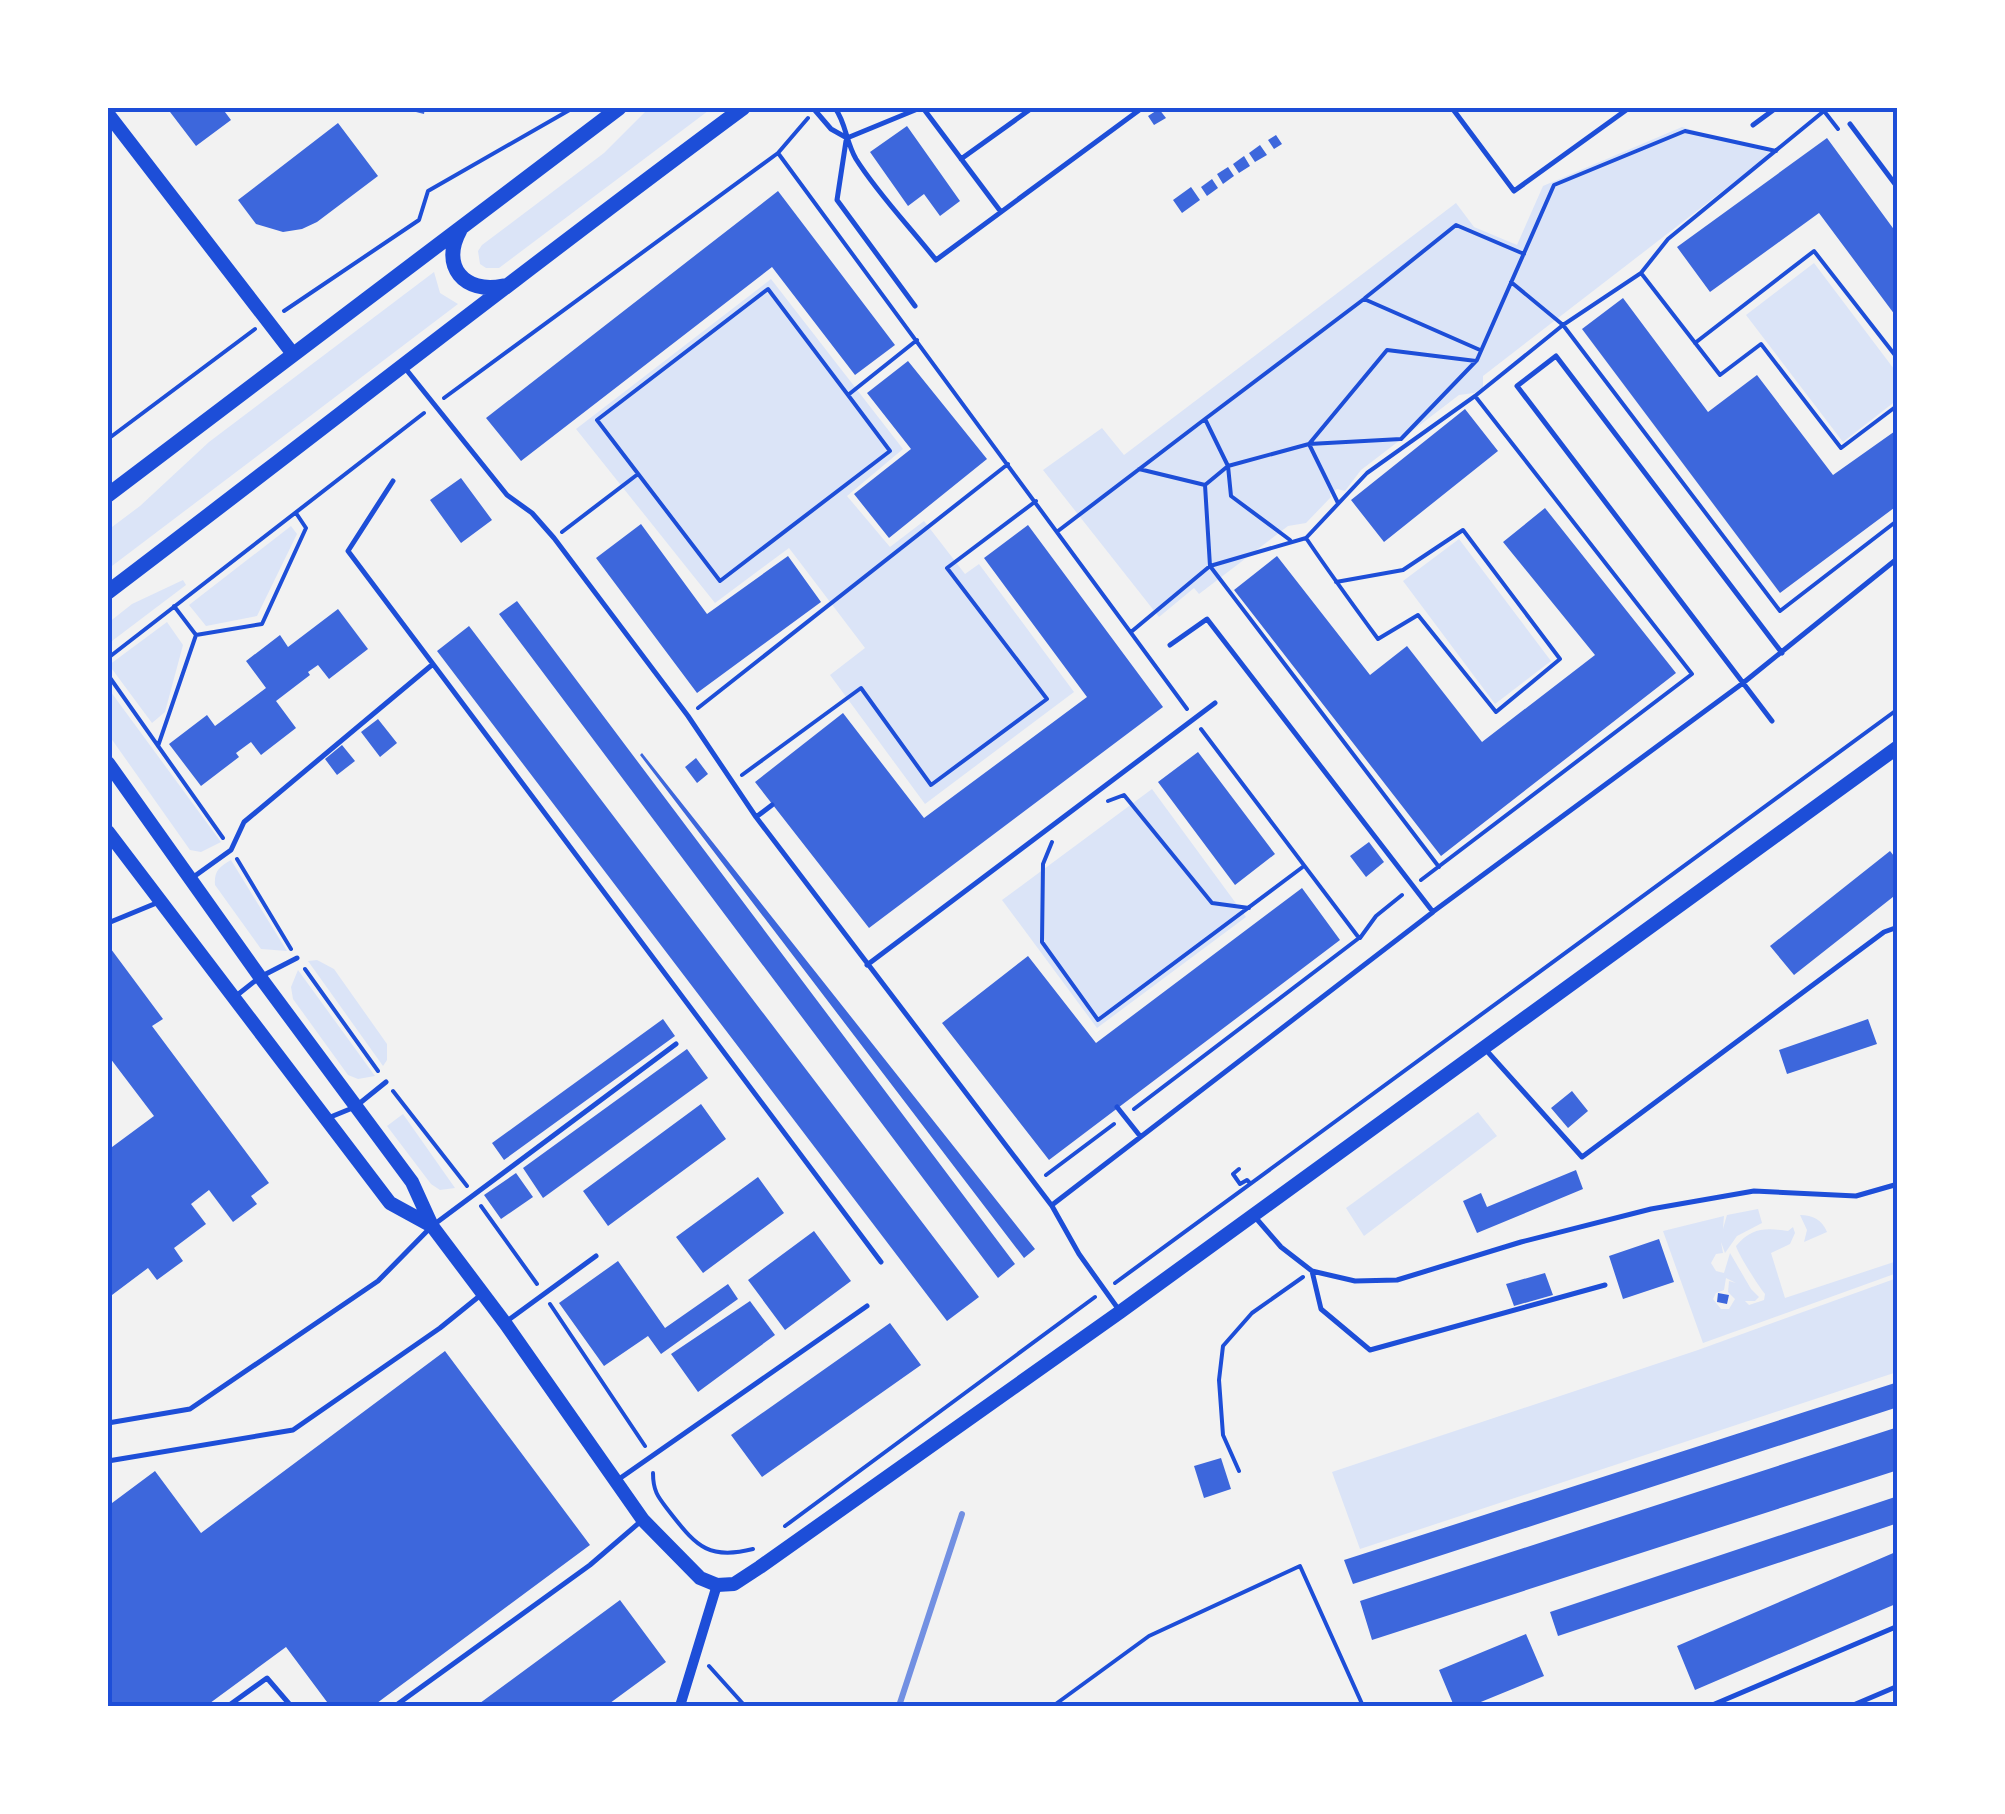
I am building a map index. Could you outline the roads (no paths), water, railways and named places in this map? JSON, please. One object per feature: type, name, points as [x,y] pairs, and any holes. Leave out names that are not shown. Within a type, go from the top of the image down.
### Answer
[{"type":"main road","points":[[108,496],[619,108]]},
{"type":"main road","points":[[108,592],[503,286],[743,108]]},
{"type":"main road","points":[[462,226],[454,241],[452,258],[458,274],[470,285],[487,290],[503,286]]},
{"type":"street","points":[[108,114],[292,354]]},
{"type":"street","points":[[108,763],[412,1182],[432,1226],[643,1520],[700,1578],[717,1585],[734,1584],[760,1567],[1120,1312],[1898,747]]},
{"type":"street","points":[[108,832],[390,1203],[432,1226]]},
{"type":"street","points":[[680,1706],[717,1585]]},
{"type":"lane","points":[[835,108],[844,120],[856,158],[936,260],[1142,108]]},
{"type":"lane","points":[[847,138],[922,108],[1001,212]]},
{"type":"lane","points":[[961,159],[1032,108]]},
{"type":"lane","points":[[1452,108],[1514,191],[1629,108]]},
{"type":"lane","points":[[1753,125],[1776,108]]},
{"type":"lane","points":[[814,109],[847,138]]},
{"type":"lane","points":[[1850,124],[1898,188]]},
{"type":"lane","points":[[847,138],[837,200],[915,306]]},
{"type":"lane","points":[[1772,721],[1517,386],[1556,356],[1782,652]]},
{"type":"lane","points":[[403,365],[506,495],[532,513],[554,538],[688,716],[756,817],[1052,1206],[1120,1312]]},
{"type":"lane","points":[[392,481],[348,552],[881,1262]]},
{"type":"lane","points":[[1052,1206],[1434,912],[1743,683],[1898,558]]},
{"type":"lane","points":[[1170,645],[1207,618],[1434,912]]},
{"type":"lane","points":[[190,880],[231,850],[244,822],[434,664]]},
{"type":"lane","points":[[867,965],[1215,703]]},
{"type":"lane","points":[[756,817],[770,807]]},
{"type":"lane","points":[[108,923],[158,902]]},
{"type":"lane","points":[[1484,1048],[1582,1157],[1884,932],[1898,927]]},
{"type":"lane","points":[[232,998],[260,977],[297,958]]},
{"type":"lane","points":[[108,1423],[190,1408],[378,1282],[432,1226],[676,1044]]},
{"type":"lane","points":[[325,1119],[355,1106],[386,1082]]},
{"type":"lane","points":[[1117,1107],[1140,1137]]},
{"type":"lane","points":[[1254,1214],[1281,1247],[1312,1270],[1354,1281],[1397,1280],[1520,1242],[1651,1210],[1754,1191],[1856,1196],[1898,1184]]},
{"type":"lane","points":[[504,1323],[596,1256]]},
{"type":"lane","points":[[1312,1270],[1321,1309],[1370,1350],[1605,1286]]},
{"type":"lane","points":[[108,1462],[293,1430],[440,1328],[482,1294]]},
{"type":"lane","points":[[615,1481],[867,1306]]},
{"type":"lane","points":[[394,1706],[590,1565],[643,1520]]},
{"type":"lane","points":[[1710,1706],[1898,1626]]},
{"type":"lane","points":[[228,1706],[267,1678],[291,1706]]},
{"type":"lane","points":[[1851,1706],[1898,1686]]},
{"type":"railway","points":[[899,1706],[962,1514]]}]
